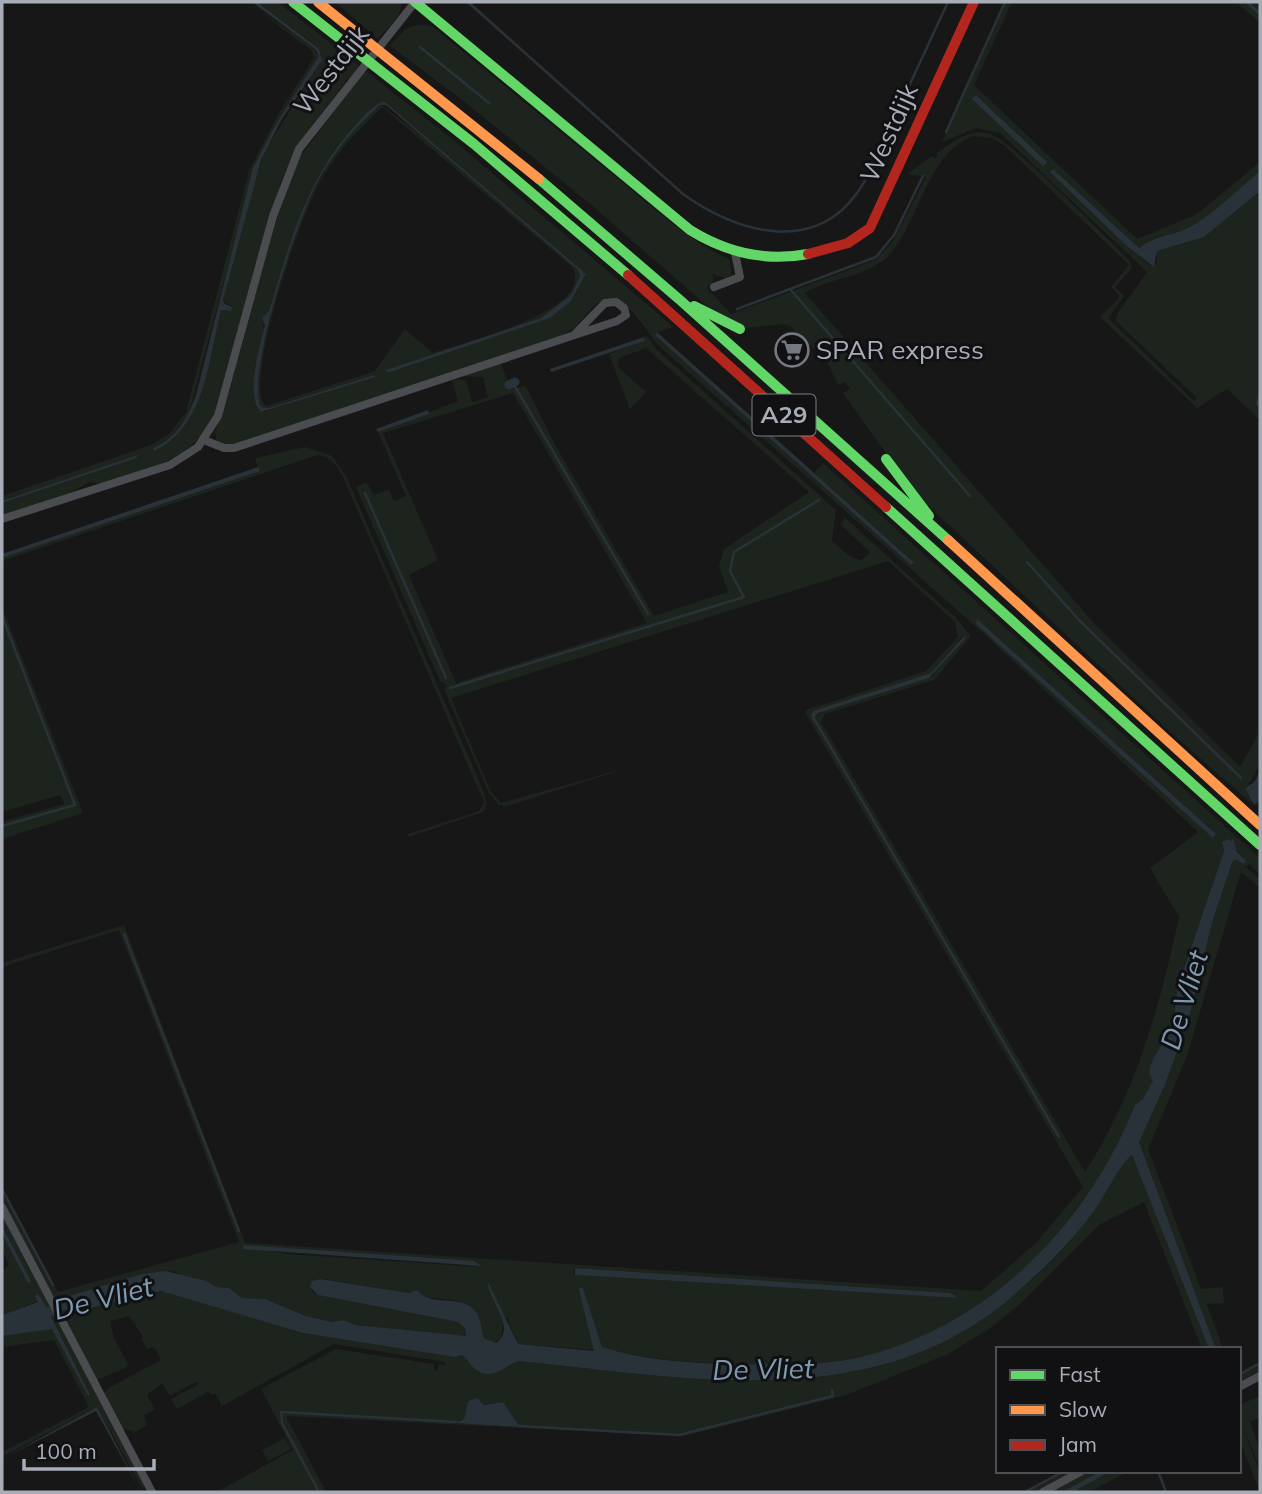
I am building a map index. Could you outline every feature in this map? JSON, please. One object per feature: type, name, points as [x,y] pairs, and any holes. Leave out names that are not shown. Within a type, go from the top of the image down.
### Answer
[{"type":"main road","name":"A29","points":[[293,2],[474,144],[635,281],[1260,845]]},
{"type":"main road","name":"A29","points":[[318,2],[522,165],[677,297],[1260,825]]},
{"type":"main road","name":"Westdijk","points":[[415,2],[703,240],[735,253],[772,260],[792,259],[838,247],[867,231],[876,218],[974,2]]},
{"type":"main road","name":"A29","points":[[677,297],[740,329]]},
{"type":"main road","name":"A29","points":[[886,459],[949,543]]},
{"type":"street","name":"Westdijk","points":[[2,519],[170,465],[191,453],[204,440],[221,408],[285,181],[307,137],[415,2]]},
{"type":"street","points":[[714,287],[740,277],[735,253]]},
{"type":"street","points":[[204,440],[224,448],[234,448],[574,335],[621,319],[626,315],[624,308],[616,302],[605,303],[574,335]]},
{"type":"street","points":[[2,1207],[152,1492]]},
{"type":"street","points":[[1241,1386],[1260,1376]]},
{"type":"street","points":[[1043,1492],[1078,1473]]},
{"type":"shaded area","points":[[248,2],[311,46],[319,56],[256,162],[189,413],[172,438],[153,448],[170,441],[183,428],[202,391],[221,310],[231,311],[232,307],[223,300],[265,151],[322,59],[319,49],[257,2],[278,2],[451,138],[656,312],[673,327],[658,332],[657,337],[911,565],[913,561],[814,473],[823,463],[1260,858],[1260,874],[1249,864],[1246,867],[1260,880],[1260,888],[1241,872],[1187,1056],[1148,1149],[1201,1289],[1223,1287],[1224,1303],[1207,1304],[1222,1347],[1215,1347],[1139,1142],[1165,1085],[1189,1018],[1212,923],[1232,863],[1235,859],[1243,864],[1245,861],[1229,839],[1222,844],[1224,851],[1178,986],[1172,1024],[1152,1062],[1150,1075],[1153,1080],[1143,1099],[1135,1105],[1091,1190],[1062,1228],[1029,1264],[992,1295],[952,1321],[908,1342],[861,1357],[801,1364],[705,1363],[635,1355],[602,1347],[583,1288],[580,1294],[596,1350],[518,1344],[507,1317],[503,1321],[501,1339],[493,1343],[484,1337],[470,1308],[457,1301],[424,1297],[418,1290],[409,1293],[322,1279],[318,1279],[311,1291],[318,1295],[458,1322],[465,1328],[466,1335],[460,1337],[355,1325],[344,1320],[332,1322],[306,1316],[265,1299],[242,1298],[229,1288],[216,1287],[171,1271],[141,1274],[66,1297],[57,1303],[2,1200],[2,1186],[58,1292],[239,1242],[119,930],[2,967],[2,963],[124,925],[245,1243],[981,1291],[1036,1243],[1083,1187],[806,714],[806,710],[926,671],[958,637],[955,622],[888,561],[451,698],[491,792],[501,803],[634,766],[507,806],[499,805],[489,793],[444,689],[447,685],[440,681],[356,487],[366,482],[374,495],[389,489],[394,501],[406,496],[378,432],[458,401],[452,380],[466,380],[472,402],[488,397],[483,377],[461,376],[509,360],[518,368],[510,362],[501,364],[510,386],[515,389],[525,385],[554,443],[654,616],[728,592],[719,566],[724,549],[809,492],[646,348],[619,358],[618,367],[646,392],[630,409],[609,354],[645,341],[644,337],[647,336],[656,349],[836,510],[832,541],[848,555],[861,561],[870,552],[841,525],[844,517],[955,617],[971,636],[934,680],[825,714],[821,722],[1085,1172],[1118,1112],[1144,1049],[1179,917],[1150,868],[1198,832],[983,633],[658,345],[638,319],[621,303],[602,301],[566,334],[229,446],[217,442],[215,432],[228,396],[277,216],[300,157],[354,84],[348,78],[300,143],[282,179],[216,410],[196,441],[183,452],[153,467],[100,484],[89,482],[69,494],[2,517],[2,503],[137,456],[2,501],[2,496],[151,445],[169,434],[186,412],[249,171],[276,118],[314,58],[312,51]],"holes":[[[384,101],[586,274],[570,302],[550,318],[387,373],[386,370],[541,318],[571,295],[580,276],[578,270],[434,145],[381,105],[345,140],[323,172],[308,201],[287,260],[267,330],[258,389],[261,407],[269,408],[374,375],[264,412],[258,410],[256,386],[263,333],[262,318],[269,311],[300,216],[310,193],[335,150],[362,117]],[[382,107],[571,266],[575,282],[566,296],[548,310],[496,333],[433,353],[405,329],[375,371],[266,406],[262,402],[260,383],[263,355],[280,288],[302,221],[323,176],[343,148]],[[513,393],[647,623],[456,683],[409,575],[438,560],[383,433]],[[977,619],[1216,834],[1214,838],[976,624]],[[963,636],[966,637],[931,677],[818,713],[816,717],[811,712],[931,673]],[[243,1246],[431,1260],[479,1267],[288,1254]],[[575,1268],[950,1293],[958,1298],[575,1275]]]},
{"type":"shaded area","points":[[335,2],[401,2],[401,8],[397,18],[378,39]]},
{"type":"shaded area","points":[[1006,2],[1012,2],[974,85],[1137,239],[1197,214],[1260,162],[1260,171],[1208,215],[1190,227],[1151,240],[1139,248],[1053,169],[1128,247],[1150,265],[1157,264],[1157,251],[1204,237],[1260,191],[1260,420],[1227,389],[1197,408],[1100,317],[1120,297],[1111,287],[1129,265],[1004,145],[991,138],[973,136],[957,145],[945,157],[934,172],[901,239],[882,261],[862,272],[805,293],[1095,624],[1240,767],[1260,731],[1259,763],[1255,775],[1245,788],[1253,799],[1251,803],[1167,729],[911,488],[843,393],[850,389],[845,382],[838,385],[827,361],[791,327],[784,324],[746,328],[713,311],[589,203],[466,103],[390,46],[408,28],[419,25],[433,27],[669,221],[703,246],[730,260],[731,275],[726,278],[712,274],[714,280],[707,288],[731,314],[875,260],[891,244],[926,177],[907,174],[932,156],[936,159],[938,152],[962,137],[974,133],[988,133],[1016,152],[1036,170],[1129,260],[1132,268],[1115,287],[1124,296],[1108,318],[1194,401],[1197,398],[1116,321],[1117,314],[1147,272],[1000,133],[976,128],[942,142]],"holes":[[[976,95],[1046,161],[1043,165],[973,100]]]},
{"type":"shaded area","points":[[1236,2],[1256,2],[1260,5],[1260,23]]},
{"type":"shaded area","points":[[305,447],[332,456],[346,476],[483,790],[487,805],[483,812],[409,837],[408,834],[479,811],[484,802],[343,477],[336,465],[326,457],[317,455],[2,561],[2,558],[259,471],[255,458]]},
{"type":"shaded area","points":[[2,607],[83,813],[2,839],[2,822],[64,804],[60,795],[2,812]]},
{"type":"shaded area","points":[[1132,1155],[1208,1347],[1201,1347],[1144,1202],[1099,1225],[1018,1306],[989,1329],[948,1354],[846,1395],[684,1436],[286,1416],[326,1492],[217,1492],[293,1450],[261,1389],[336,1349],[434,1364],[434,1370],[437,1371],[439,1364],[445,1365],[445,1362],[334,1344],[222,1406],[215,1393],[211,1395],[209,1391],[177,1409],[171,1399],[199,1384],[198,1381],[170,1396],[162,1383],[147,1395],[155,1409],[144,1415],[147,1425],[136,1432],[121,1428],[104,1393],[110,1387],[161,1360],[154,1347],[147,1349],[141,1338],[143,1336],[129,1316],[110,1321],[114,1338],[129,1366],[97,1380],[61,1311],[164,1291],[303,1333],[454,1357],[462,1355],[484,1374],[495,1373],[520,1361],[713,1380],[777,1380],[840,1374],[901,1359],[959,1334],[1013,1296],[1052,1260],[1079,1230]],"holes":[[[478,1399],[484,1405],[503,1402],[520,1427],[455,1423],[464,1419],[468,1401]]]},
{"type":"shaded area","points":[[2,1215],[51,1307],[45,1308],[38,1294],[38,1301],[2,1315],[2,1271],[9,1265],[2,1250],[2,1234],[28,1282],[31,1281],[2,1226]]},
{"type":"shaded area","points":[[55,1315],[144,1485],[143,1490],[97,1407],[2,1457],[2,1452],[89,1407],[54,1340],[2,1347],[2,1336],[52,1328],[88,1396],[90,1395],[50,1317]]},
{"type":"shaded area","points":[[1260,1361],[1260,1372],[1241,1382],[1241,1372]]},
{"type":"shaded area","points":[[1260,1396],[1260,1417],[1250,1422],[1260,1450],[1260,1468],[1241,1423],[1241,1404]]},
{"type":"shaded area","points":[[1241,1424],[1260,1473],[1260,1492],[1241,1443]]},
{"type":"shaded area","points":[[285,1438],[291,1449],[268,1461],[262,1450]]},
{"type":"shaded area","points":[[1058,1473],[1072,1473],[1037,1492],[1023,1492]]},
{"type":"shaded area","points":[[1086,1473],[1097,1473],[1062,1492],[1051,1492]]},
{"type":"shaded area","points":[[1107,1473],[1125,1473],[1089,1492],[1073,1492]]},
{"type":"water","points":[[252,2],[257,2],[319,49],[322,60],[282,119],[261,160],[223,300],[232,307],[231,311],[221,310],[208,370],[194,409],[171,440],[154,451],[153,448],[169,439],[180,427],[196,395],[253,168],[276,124],[319,56],[315,49]]},
{"type":"water","points":[[976,95],[1047,162],[1043,166],[972,99]]},
{"type":"water","points":[[384,101],[586,274],[570,302],[550,318],[387,373],[386,370],[541,318],[571,295],[580,276],[578,270],[386,105],[380,105],[336,152],[316,185],[297,230],[267,331],[258,389],[261,407],[269,408],[374,375],[375,377],[261,412],[256,405],[254,383],[265,325],[262,318],[269,311],[300,216],[310,193],[335,150],[366,113]]},
{"type":"water","points":[[1053,169],[1139,248],[1190,227],[1260,171],[1260,191],[1204,237],[1157,251],[1154,267],[1128,247],[1050,172]]},
{"type":"water","points":[[658,333],[914,562],[911,565],[657,337],[655,334]]},
{"type":"water","points":[[644,337],[645,341],[551,372],[550,369]]},
{"type":"water","points":[[428,410],[429,414],[378,432],[376,429]]},
{"type":"water","points":[[138,455],[136,458],[2,503],[2,501]]},
{"type":"water","points":[[258,467],[260,471],[2,558],[2,554]]},
{"type":"water","points":[[977,619],[1216,834],[1213,838],[976,624]]},
{"type":"water","points":[[964,636],[966,638],[929,678],[818,713],[813,719],[811,716],[813,711],[931,673]]},
{"type":"water","points":[[1260,772],[1260,801],[1254,805],[1245,788],[1254,782]]},
{"type":"water","name":"De Vliet","points":[[1233,838],[1237,852],[1246,861],[1243,864],[1235,859],[1232,863],[1212,923],[1189,1018],[1165,1085],[1139,1142],[1215,1347],[1208,1347],[1132,1155],[1076,1234],[1013,1296],[959,1334],[901,1359],[840,1374],[777,1380],[713,1380],[520,1361],[495,1373],[484,1374],[476,1370],[462,1355],[454,1357],[303,1333],[161,1291],[76,1311],[64,1310],[51,1317],[90,1395],[88,1396],[52,1329],[2,1336],[2,1315],[38,1302],[35,1296],[38,1294],[47,1308],[66,1297],[141,1274],[166,1271],[206,1281],[216,1287],[229,1288],[242,1298],[265,1299],[306,1316],[332,1322],[344,1320],[355,1325],[466,1336],[465,1328],[458,1322],[318,1295],[310,1287],[312,1281],[320,1279],[409,1293],[418,1290],[429,1298],[469,1306],[479,1317],[484,1338],[496,1343],[502,1337],[503,1322],[488,1282],[518,1344],[594,1351],[579,1288],[583,1288],[602,1347],[636,1356],[672,1361],[727,1364],[819,1363],[861,1357],[908,1342],[952,1321],[992,1295],[1029,1264],[1061,1229],[1090,1190],[1115,1149],[1135,1105],[1143,1099],[1153,1080],[1150,1075],[1152,1062],[1172,1025],[1178,986],[1224,851],[1222,842],[1229,839],[1232,841]]},
{"type":"water","points":[[2,1226],[31,1281],[28,1283],[2,1234]]},
{"type":"water","points":[[243,1245],[474,1261],[481,1266],[243,1249]]},
{"type":"water","points":[[575,1268],[950,1293],[958,1298],[575,1275]]},
{"type":"water","points":[[477,1398],[484,1405],[503,1402],[520,1427],[455,1423],[464,1419],[468,1401]]},
{"type":"water","points":[[97,1407],[140,1490],[96,1411],[2,1459]]},
{"type":"water","points":[[1097,1473],[1107,1473],[1073,1492],[1062,1492]]},
{"type":"waterway","points":[[468,2],[683,194],[703,207],[749,227],[796,231],[818,225],[839,213],[862,185],[891,125]]},
{"type":"waterway","points":[[896,114],[948,2]]},
{"type":"waterway","points":[[946,132],[1005,2]]},
{"type":"waterway","points":[[1247,2],[1260,14]]},
{"type":"waterway","points":[[420,47],[489,103]]},
{"type":"waterway","points":[[923,176],[894,235],[876,257],[790,289],[970,496]]},
{"type":"waterway","points":[[737,309],[790,289]]},
{"type":"waterway","points":[[509,385],[515,382]]},
{"type":"waterway","points":[[513,383],[648,614]]},
{"type":"waterway","points":[[1260,395],[1257,403],[1260,408]]},
{"type":"waterway","points":[[365,493],[446,678]]},
{"type":"waterway","points":[[450,688],[744,597],[730,571],[734,552],[819,500]]},
{"type":"waterway","points":[[1027,562],[1079,620],[1241,778]]},
{"type":"waterway","points":[[2,616],[75,805],[2,826]]},
{"type":"waterway","points":[[813,717],[1059,1137]]},
{"type":"waterway","points":[[124,934],[239,1231]]},
{"type":"waterway","name":"De Vliet","points":[[3,1191],[53,1285]]},
{"type":"waterway","points":[[1241,1374],[1260,1363]]},
{"type":"waterway","points":[[518,1426],[679,1435],[833,1396],[832,1390]]},
{"type":"waterway","points":[[319,1492],[282,1423],[281,1412],[456,1422]]},
{"type":"waterway","points":[[1025,1492],[1060,1473]]},
{"type":"waterway","points":[[1159,1473],[1166,1492]]},
{"type":"traffic: fast","points":[[293,2],[474,144],[628,275]]},
{"type":"traffic: fast","points":[[415,2],[690,230],[718,245],[747,254],[777,257],[808,254]]},
{"type":"traffic: fast","points":[[539,179],[680,300],[948,540]]},
{"type":"traffic: fast","points":[[694,306],[740,329]]},
{"type":"traffic: fast","points":[[886,459],[929,516]]},
{"type":"traffic: fast","points":[[886,507],[1260,845]]},
{"type":"traffic: slow","points":[[318,2],[539,179]]},
{"type":"traffic: slow","points":[[948,540],[1260,825]]},
{"type":"traffic: jam","points":[[808,254],[848,243],[870,228],[974,2]]},
{"type":"traffic: jam","points":[[628,275],[886,507]]},
{"type":"place","name":"SPAR express","points":[[792,350]]}]
